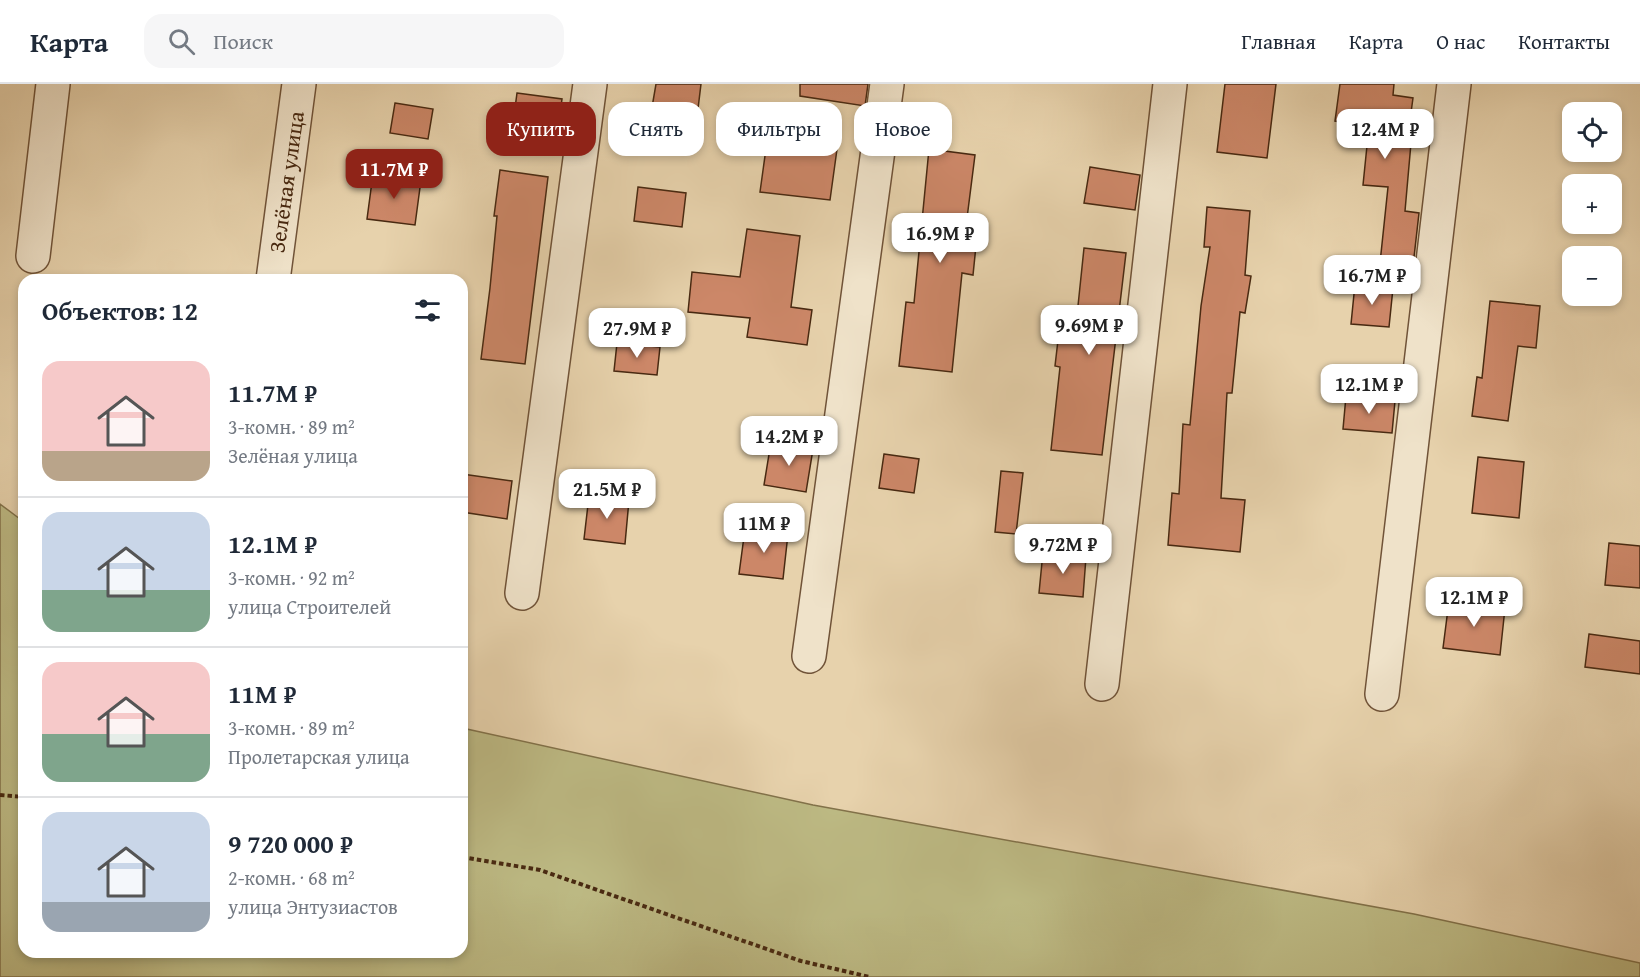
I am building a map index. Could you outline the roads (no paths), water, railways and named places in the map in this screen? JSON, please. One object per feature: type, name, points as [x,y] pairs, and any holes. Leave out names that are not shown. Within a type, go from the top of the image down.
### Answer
[{"type":"street","points":[[33,256],[54,84]]},
{"type":"street","name":"Зелёная улица","points":[[274,274],[299,84]]},
{"type":"street","points":[[522,593],[590,84]]},
{"type":"street","points":[[809,656],[887,84]]},
{"type":"street","points":[[1102,684],[1170,84]]},
{"type":"street","points":[[1382,694],[1454,84]]}]
